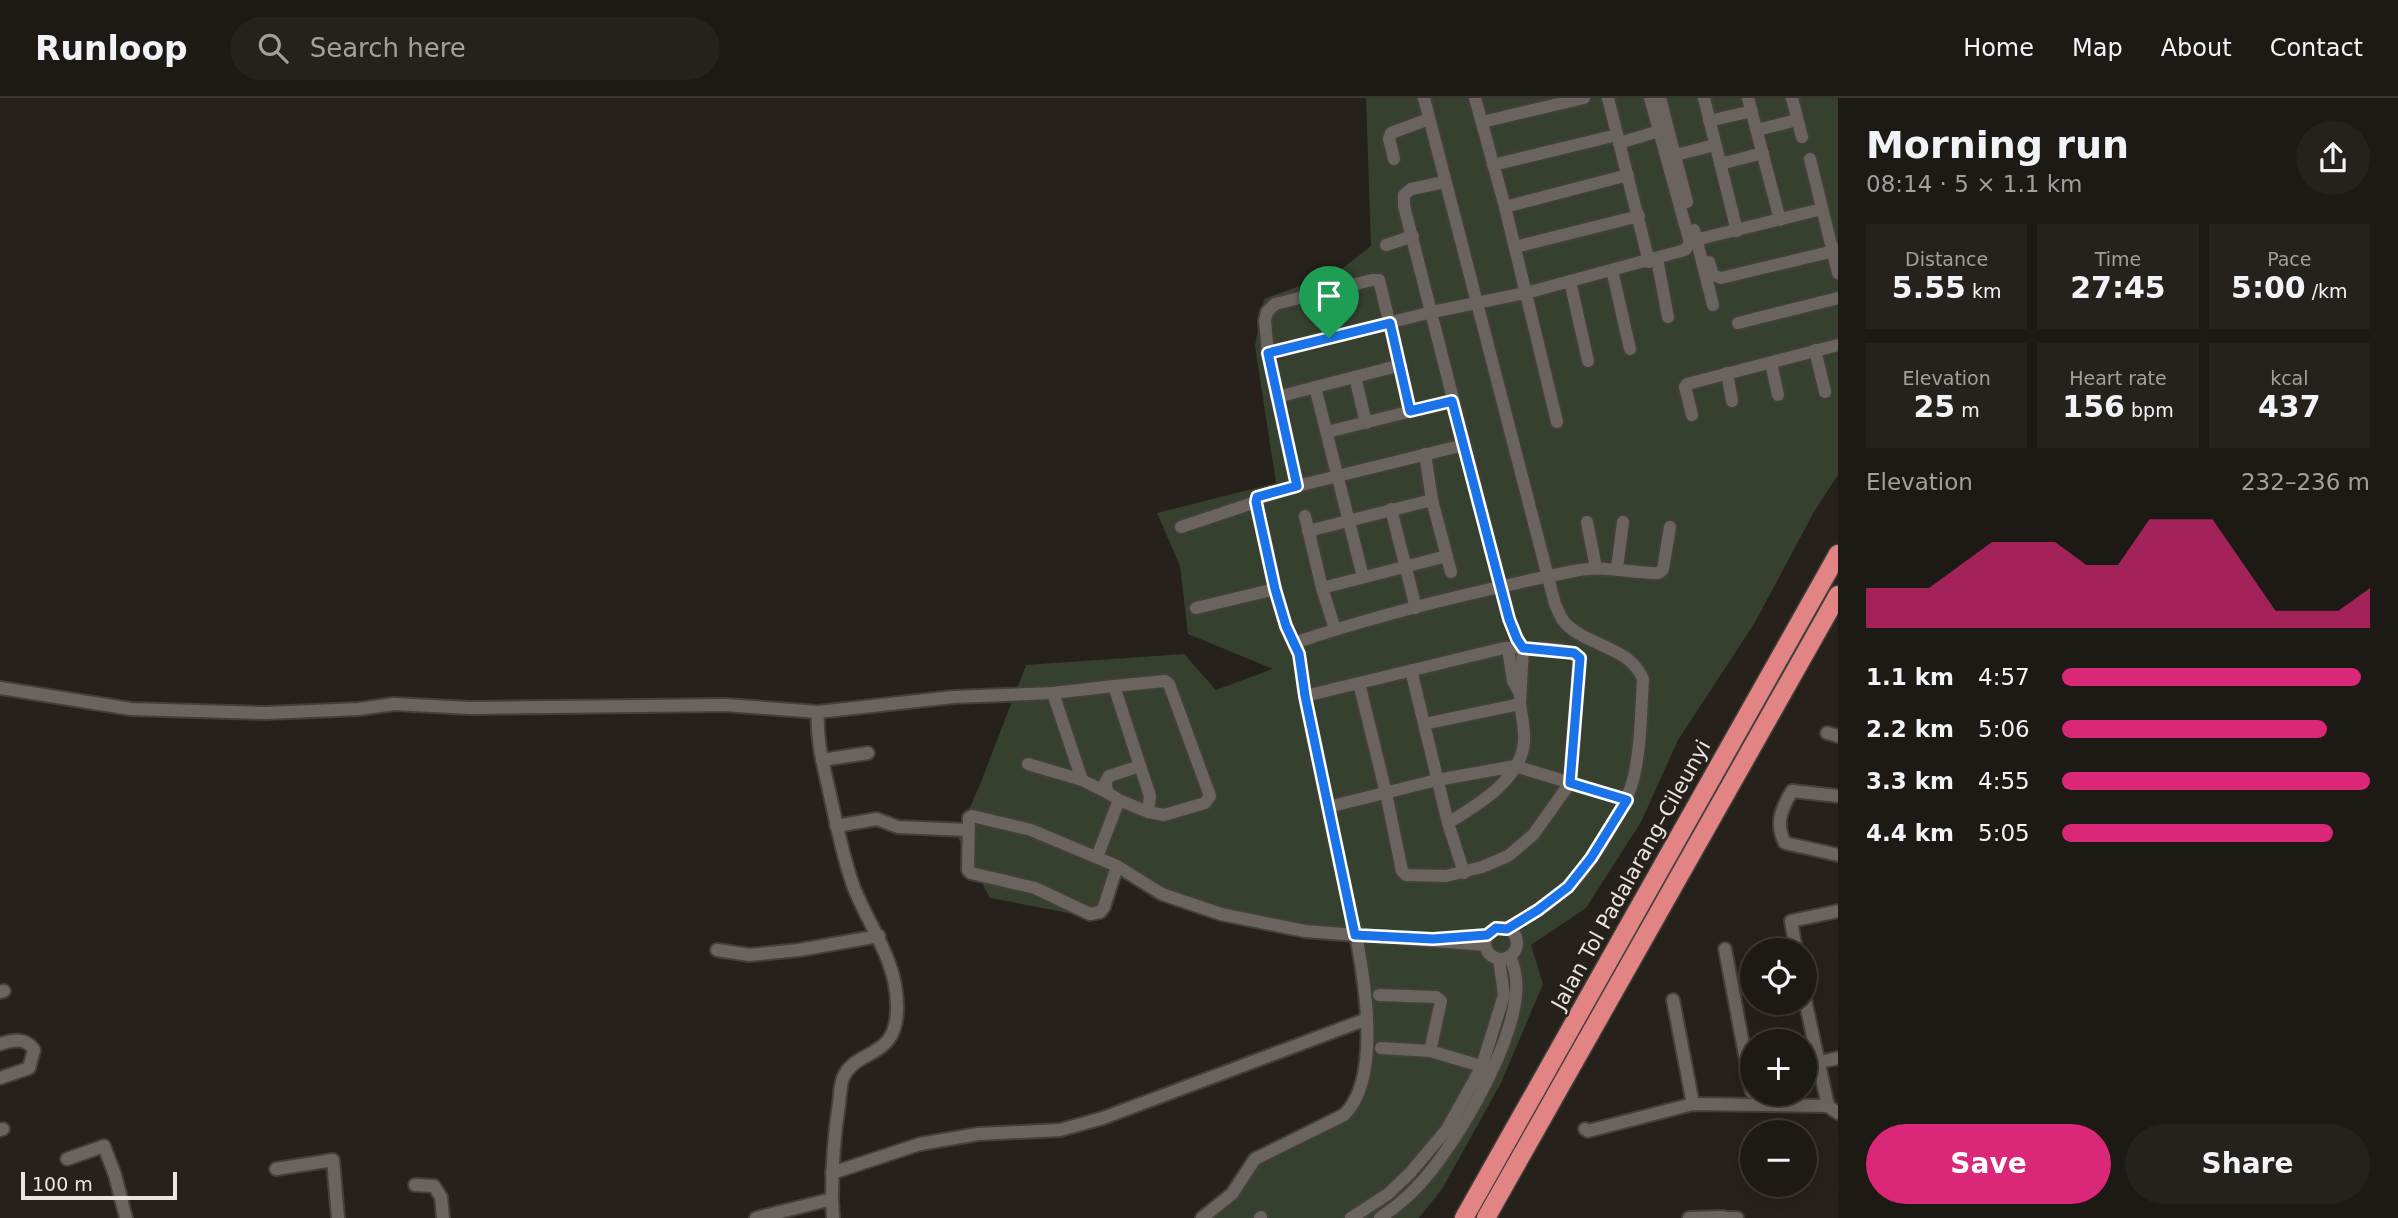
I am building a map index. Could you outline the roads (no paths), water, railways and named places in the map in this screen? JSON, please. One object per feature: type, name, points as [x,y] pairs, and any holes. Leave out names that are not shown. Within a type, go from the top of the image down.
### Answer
[{"type":"highway","name":"Jalan Tol Padalarang–Cileunyi","points":[[1464,1218],[1838,554]]},
{"type":"highway","name":"Jalan Tol Padalarang–Cileunyi","points":[[1486,1218],[1838,595]]},
{"type":"street","points":[[1424,98],[1555,604],[1567,626],[1629,660],[1639,669],[1643,679],[1635,774],[1627,800],[1591,858],[1568,887],[1511,932]]},
{"type":"street","points":[[1475,98],[1505,206],[1557,422]]},
{"type":"street","points":[[1482,122],[1584,98]]},
{"type":"street","points":[[1608,98],[1668,317]]},
{"type":"street","points":[[1650,98],[1663,130],[1697,240],[1713,305]]},
{"type":"street","points":[[1660,98],[1663,130]]},
{"type":"street","points":[[1703,98],[1737,231]]},
{"type":"street","points":[[1748,98],[1780,220]]},
{"type":"street","points":[[1792,98],[1802,137]]},
{"type":"street","points":[[1709,121],[1752,111]]},
{"type":"street","points":[[1394,159],[1391,133],[1429,119]]},
{"type":"street","points":[[1757,130],[1797,120]]},
{"type":"street","points":[[1493,165],[1663,130]]},
{"type":"street","points":[[1670,156],[1715,145]]},
{"type":"street","points":[[1720,164],[1763,153]]},
{"type":"street","points":[[1810,159],[1835,251],[1838,273]]},
{"type":"street","points":[[1505,206],[1628,176]]},
{"type":"street","points":[[1445,182],[1411,189],[1404,195],[1404,206],[1500,587],[1513,629],[1523,648],[1520,699],[1524,745],[1515,766],[1489,797],[1448,823]]},
{"type":"street","points":[[1268,353],[1681,253],[1697,240],[1822,209]]},
{"type":"street","points":[[1515,247],[1639,216]]},
{"type":"street","points":[[1386,245],[1413,236]]},
{"type":"street","points":[[1697,240],[1716,278],[1835,251]]},
{"type":"street","points":[[1612,270],[1630,349]]},
{"type":"street","points":[[1297,486],[1268,353],[1265,321],[1267,312],[1275,304],[1372,280],[1379,281],[1410,411]]},
{"type":"street","points":[[1570,281],[1588,361]]},
{"type":"street","points":[[1738,323],[1838,298]]},
{"type":"street","points":[[1692,415],[1686,385],[1838,345]]},
{"type":"street","points":[[1815,350],[1825,391]]},
{"type":"street","points":[[1771,363],[1778,395]]},
{"type":"street","points":[[1277,397],[1401,365]]},
{"type":"street","points":[[1727,373],[1732,401]]},
{"type":"street","points":[[1355,377],[1367,423]]},
{"type":"street","points":[[1315,387],[1363,577]]},
{"type":"street","points":[[1327,432],[1452,401]]},
{"type":"street","points":[[1202,1218],[1232,1194],[1255,1159],[1333,1121],[1353,1106],[1366,1065],[1367,1019],[1355,935],[1305,696],[1299,654],[1286,626],[1275,589],[1257,497],[1464,445]]},
{"type":"street","points":[[1425,454],[1432,500],[1451,572]]},
{"type":"street","points":[[1308,531],[1432,500]]},
{"type":"street","points":[[1181,527],[1256,502]]},
{"type":"street","points":[[1391,509],[1416,608]]},
{"type":"street","points":[[1305,516],[1335,629]]},
{"type":"street","points":[[1587,522],[1596,568]]},
{"type":"street","points":[[1617,568],[1623,523]]},
{"type":"street","points":[[1294,643],[1335,629],[1548,577],[1596,568],[1660,572],[1665,562],[1670,527]]},
{"type":"street","points":[[1322,588],[1447,556]]},
{"type":"street","points":[[1196,608],[1275,589]]},
{"type":"street","points":[[1508,649],[1513,681],[1520,699]]},
{"type":"street","points":[[1305,696],[1411,670],[1508,649],[1574,653],[1580,658],[1570,783],[1533,835],[1508,856],[1464,873],[1446,876],[1406,875],[1402,871],[1359,683]]},
{"type":"street","points":[[1411,670],[1448,823],[1464,873]]},
{"type":"street","points":[[0,688],[131,709],[253,713],[334,710],[394,704],[470,708],[726,705],[818,712],[953,697],[1053,693],[1165,681],[1169,684],[1210,796],[1205,803],[1164,815],[1148,812],[1082,780],[1028,764]]},
{"type":"street","points":[[1114,686],[1150,796],[1148,812]]},
{"type":"street","points":[[1053,693],[1082,780]]},
{"type":"street","points":[[1424,724],[1520,699]]},
{"type":"street","points":[[818,712],[817,731],[836,826],[855,889],[893,970],[897,1007],[895,1028],[887,1042],[848,1070],[842,1080],[832,1173],[833,1218]]},
{"type":"street","points":[[822,760],[868,754]]},
{"type":"street","points":[[1114,796],[1105,783],[1109,776],[1140,766]]},
{"type":"street","points":[[1328,807],[1437,780],[1515,766],[1627,800]]},
{"type":"street","points":[[1838,796],[1792,791],[1780,816],[1779,825],[1786,844],[1838,855]]},
{"type":"street","points":[[1097,857],[1114,796]]},
{"type":"street","points":[[1117,866],[1104,907],[1101,912],[1090,914],[1035,888],[971,873],[968,870],[967,830],[970,817],[1031,830],[1117,866],[1162,894],[1221,914],[1305,931],[1486,940]]},
{"type":"street","points":[[836,826],[877,819],[898,827],[967,830]]},
{"type":"street","points":[[1794,938],[1791,921],[1838,911]]},
{"type":"street","points":[[1486,940],[1496,928],[1511,932]]},
{"type":"street","points":[[1505,958],[1516,947],[1511,932]]},
{"type":"street","points":[[717,950],[750,956],[879,936]]},
{"type":"street","points":[[1351,1218],[1388,1194],[1410,1173],[1447,1129],[1487,1068],[1514,1006],[1516,972],[1505,958],[1489,955],[1486,940]]},
{"type":"street","points":[[1725,948],[1740,1029]]},
{"type":"street","points":[[1379,995],[1436,997],[1441,1001],[1430,1051]]},
{"type":"street","points":[[1673,1000],[1693,1104]]},
{"type":"street","points":[[1808,1015],[1833,1110],[1808,1106]]},
{"type":"street","points":[[832,1173],[920,1144],[978,1134],[1060,1130],[1093,1121],[1367,1019]]},
{"type":"street","points":[[0,1044],[17,1040],[30,1044],[34,1050],[29,1068],[0,1078]]},
{"type":"street","points":[[1381,1048],[1430,1051],[1487,1068]]},
{"type":"street","points":[[1819,1062],[1838,1058]]},
{"type":"street","points":[[1380,1218],[1431,1172],[1486,1087],[1487,1068]]},
{"type":"street","points":[[1585,1129],[1693,1104],[1740,1099]]},
{"type":"street","points":[[67,1159],[104,1146],[126,1218]]},
{"type":"street","points":[[276,1169],[333,1160],[338,1218]]},
{"type":"street","points":[[415,1185],[434,1186],[441,1198],[443,1218]]},
{"type":"street","points":[[756,1218],[832,1199]]},
{"type":"street","points":[[1689,1218],[1728,1218]]}]
